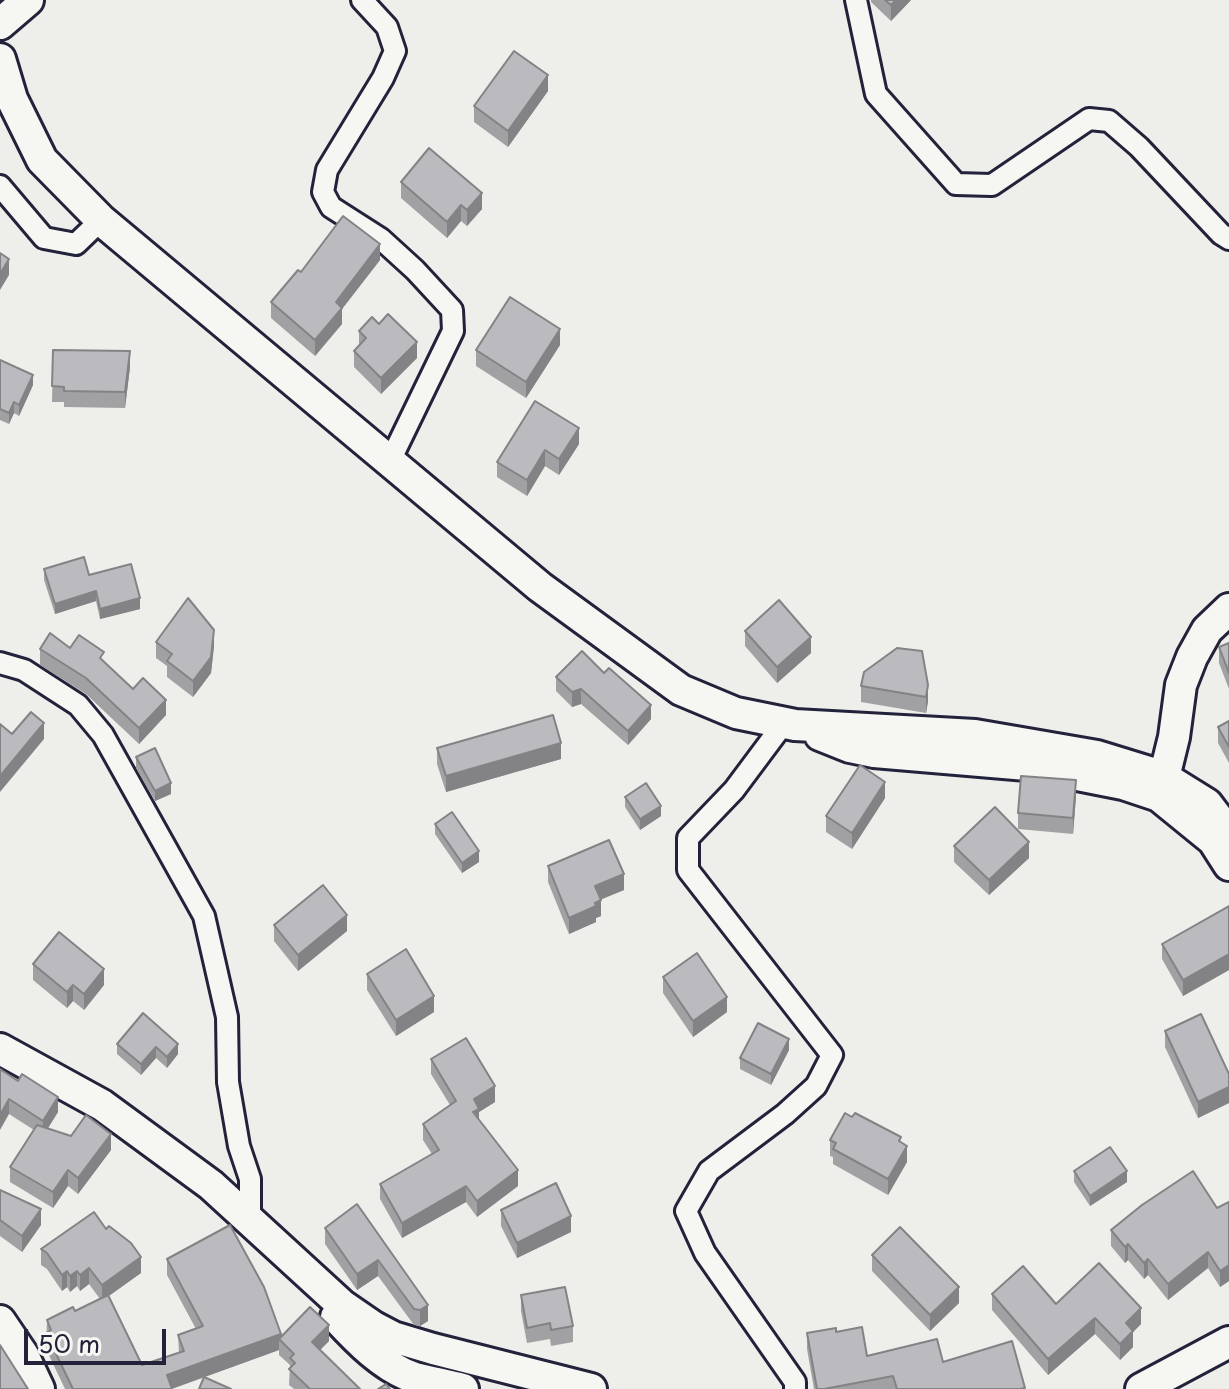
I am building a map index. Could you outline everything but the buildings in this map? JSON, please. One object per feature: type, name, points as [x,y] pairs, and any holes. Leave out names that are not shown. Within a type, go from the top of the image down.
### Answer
[{"type":"main road","points":[[0,24],[28,0]]},
{"type":"main road","points":[[0,59],[12,99],[42,160],[101,220],[540,587],[681,690],[736,713],[790,724],[975,735],[1097,756],[1207,804],[1229,833]]},
{"type":"main road","points":[[1161,786],[1174,737],[1181,685],[1207,630],[1229,609]]},
{"type":"main road","points":[[1161,786],[1213,840],[1229,865]]},
{"type":"main road","points":[[0,1049],[102,1105],[211,1185],[356,1317],[393,1337],[591,1389]]},
{"type":"main road","points":[[294,1261],[350,1333],[379,1358],[414,1383],[465,1389]]},
{"type":"main road","points":[[0,1321],[23,1355],[39,1389]]},
{"type":"main road","points":[[1141,1389],[1229,1342]]},
{"type":"street","points":[[362,0],[387,27],[395,51],[383,78],[327,170],[323,192],[331,207],[381,239],[452,310],[453,331],[390,461]]},
{"type":"street","points":[[856,0],[876,94],[956,184],[992,185],[1089,119],[1109,121],[1139,147],[1229,239]]},
{"type":"street","points":[[0,186],[44,238],[76,244],[101,220]]},
{"type":"street","points":[[1,665],[24,670],[78,705],[103,735],[204,916],[227,1017],[228,1082],[239,1146],[250,1179],[250,1220]]},
{"type":"street","points":[[790,724],[688,838],[688,870],[832,1055],[816,1086],[785,1114],[709,1171],[686,1211],[705,1253],[795,1382],[795,1389]]},
{"type":"street","points":[[414,1383],[413,1369],[446,1352],[465,1389]]}]
